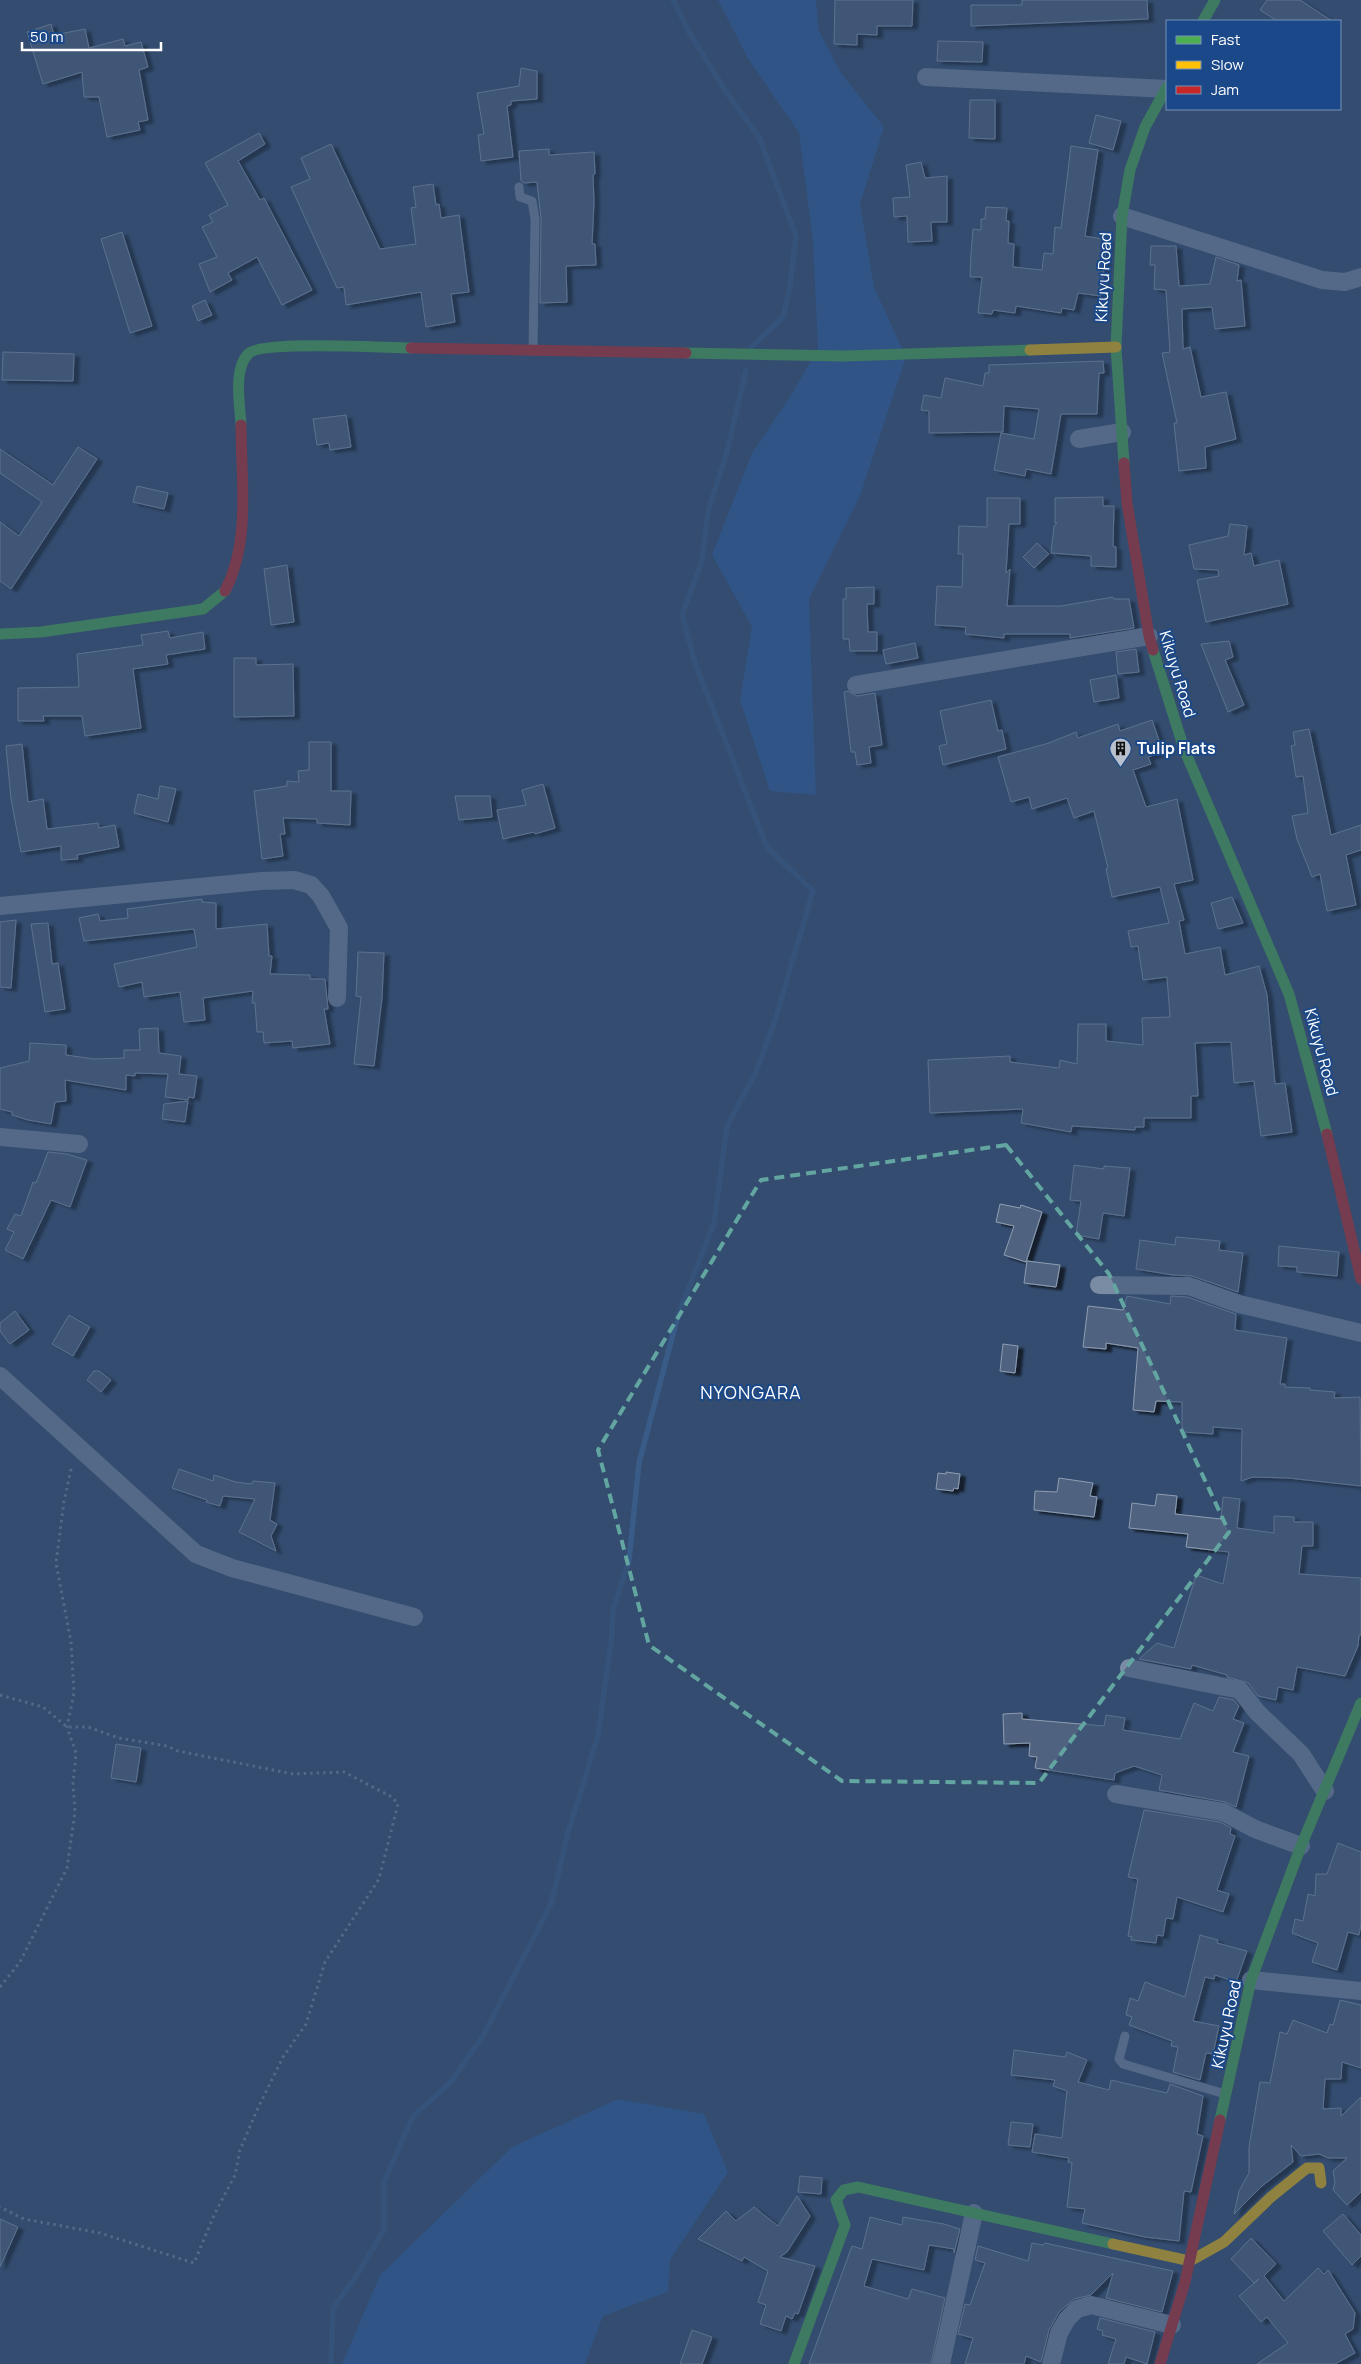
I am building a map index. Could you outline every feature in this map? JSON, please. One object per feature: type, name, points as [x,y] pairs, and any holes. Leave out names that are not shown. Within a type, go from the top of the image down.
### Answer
[{"type":"street","points":[[1204,20],[1215,0]]},
{"type":"street","points":[[926,77],[1166,88]]},
{"type":"street","name":"Kikuyu Road","points":[[1166,90],[1145,127],[1130,170],[1122,216],[1116,347],[1127,503],[1149,636],[1184,749],[1289,994],[1333,1154],[1361,1280]]},
{"type":"street","points":[[1122,216],[1322,280],[1345,282],[1361,277]]},
{"type":"street","points":[[0,634],[41,632],[203,609],[224,593],[235,572],[242,534],[240,376],[243,358],[249,351],[278,346],[844,356],[1116,347]]},
{"type":"street","points":[[1079,439],[1122,432]]},
{"type":"street","points":[[856,684],[1149,636]]},
{"type":"street","points":[[0,906],[261,881],[294,880],[312,885],[322,896],[339,928],[337,998]]},
{"type":"street","points":[[0,1137],[79,1144]]},
{"type":"street","points":[[1099,1285],[1189,1286],[1239,1304],[1361,1333]]},
{"type":"street","points":[[0,1376],[196,1554],[232,1568],[414,1617]]},
{"type":"street","points":[[1129,1668],[1240,1690],[1257,1712],[1301,1754],[1325,1790]]},
{"type":"street","name":"Kikuyu Road","points":[[1160,2364],[1190,2261],[1228,2094],[1251,1980],[1301,1846],[1361,1703]]},
{"type":"street","points":[[1116,1794],[1222,1812],[1255,1828],[1301,1846]]},
{"type":"street","points":[[1251,1980],[1361,1991]]},
{"type":"street","points":[[794,2364],[845,2225],[836,2200],[844,2190],[858,2187],[1190,2261],[1224,2242],[1276,2193],[1307,2168],[1320,2168],[1321,2183]]},
{"type":"street","points":[[940,2364],[974,2213]]},
{"type":"street","points":[[1051,2364],[1059,2333],[1067,2319],[1077,2309],[1092,2305],[1172,2325]]},
{"type":"lane","points":[[520,187],[520,197],[532,201],[535,219],[533,352]]},
{"type":"lane","points":[[1125,2036],[1119,2059],[1123,2064],[1228,2094]]},
{"type":"path","points":[[0,1987],[20,1962],[66,1868],[75,1812],[74,1782],[76,1753],[67,1726],[74,1693],[71,1650],[56,1563],[64,1501],[77,1445]]},
{"type":"path","points":[[0,1695],[43,1707],[67,1726],[88,1727],[118,1738],[167,1746],[178,1751],[293,1774],[344,1772],[392,1797],[398,1804],[379,1879],[325,1962],[306,2024],[283,2057],[257,2110],[240,2150],[234,2174],[194,2263],[100,2233],[24,2219],[0,2207]]},
{"type":"highlighted area","points":[[1006,1145],[1109,1274],[1229,1532],[1039,1783],[842,1781],[649,1645],[598,1450],[761,1180]]},
{"type":"shaded area","points":[[718,0],[816,0],[819,31],[841,73],[884,127],[860,204],[874,287],[906,357],[860,496],[809,599],[816,795],[770,791],[740,700],[752,627],[712,555],[752,453],[791,395],[818,349],[813,242],[799,133],[747,57]]},
{"type":"shaded area","points":[[618,2099],[704,2114],[728,2172],[670,2260],[668,2292],[603,2316],[585,2364],[342,2364],[380,2275],[512,2147]]},
{"type":"building","points":[[835,0],[913,0],[912,26],[877,26],[877,35],[857,34],[857,45],[834,44]]},
{"type":"building","points":[[1022,0],[1147,0],[1148,19],[971,26],[971,5],[1022,5]]},
{"type":"building","points":[[1267,0],[1300,0],[1330,20],[1275,20],[1260,10]]},
{"type":"building","points":[[51,24],[54,35],[85,29],[89,48],[123,39],[125,46],[141,42],[148,67],[139,70],[148,120],[138,122],[140,130],[107,137],[99,97],[84,97],[82,72],[43,84],[27,32]]},
{"type":"building","points":[[938,41],[983,42],[982,62],[937,61]]},
{"type":"building","points":[[521,68],[537,71],[537,99],[511,101],[511,105],[507,106],[513,157],[481,161],[478,135],[484,134],[477,93],[519,86]]},
{"type":"building","points":[[970,100],[995,100],[995,139],[969,138]]},
{"type":"building","points":[[1096,115],[1121,121],[1113,150],[1089,143]]},
{"type":"building","points":[[259,133],[265,144],[238,161],[260,200],[264,198],[312,290],[282,305],[257,257],[228,273],[232,280],[210,292],[199,264],[217,257],[202,227],[213,222],[209,215],[228,205],[205,163]]},
{"type":"building","points":[[331,144],[380,249],[416,244],[411,208],[416,207],[413,187],[433,184],[436,205],[439,204],[441,218],[459,215],[469,292],[451,294],[455,322],[426,327],[421,292],[346,305],[344,287],[337,288],[291,187],[310,179],[301,158]]},
{"type":"building","points":[[1071,146],[1098,150],[1085,236],[1107,240],[1101,296],[1078,293],[1074,310],[1062,308],[1061,313],[1016,306],[1015,313],[993,310],[992,314],[978,313],[982,277],[970,277],[973,229],[981,230],[981,219],[985,219],[986,207],[1007,208],[1006,221],[1009,221],[1008,243],[1014,244],[1013,267],[1042,270],[1044,253],[1053,254],[1055,227],[1061,228]]},
{"type":"building","points":[[549,149],[549,155],[594,152],[592,244],[595,244],[596,265],[566,266],[567,302],[540,303],[541,219],[537,182],[524,183],[521,181],[519,151]]},
{"type":"building","points":[[921,162],[925,178],[947,176],[947,222],[931,222],[932,241],[908,242],[907,216],[894,217],[893,198],[910,197],[906,165]]},
{"type":"building","points":[[122,232],[152,326],[130,333],[101,239]]},
{"type":"building","points":[[1151,246],[1176,246],[1179,286],[1210,284],[1216,257],[1239,265],[1237,281],[1241,280],[1245,326],[1215,329],[1212,307],[1182,309],[1183,349],[1190,347],[1201,397],[1226,392],[1236,439],[1205,447],[1206,468],[1179,471],[1174,423],[1177,423],[1162,353],[1170,352],[1166,290],[1154,289],[1155,265],[1150,265]]},
{"type":"building","points":[[205,300],[212,315],[198,321],[192,306]]},
{"type":"building","points":[[3,352],[74,354],[73,381],[2,380]]},
{"type":"building","points":[[1103,361],[1104,373],[1099,373],[1097,414],[1061,414],[1051,474],[1026,469],[1025,476],[994,470],[1001,433],[1034,439],[1039,409],[1004,406],[1003,432],[929,433],[929,411],[921,410],[924,395],[941,398],[945,378],[983,386],[985,373],[989,373],[989,365]]},
{"type":"building","points":[[346,415],[351,447],[330,450],[329,443],[317,445],[313,419]]},
{"type":"building","points":[[78,447],[97,459],[11,589],[0,581],[0,522],[19,536],[42,502],[0,473],[0,449],[53,485]]},
{"type":"building","points":[[137,486],[168,493],[164,509],[133,502]]},
{"type":"building","points":[[1103,497],[1103,506],[1114,506],[1113,546],[1116,547],[1116,567],[1091,566],[1091,556],[1051,553],[1054,526],[1057,523],[1055,523],[1055,498]]},
{"type":"building","points":[[987,498],[1020,498],[1020,524],[1009,524],[1006,573],[1010,569],[1007,606],[1061,606],[1113,597],[1114,599],[1129,599],[1134,628],[1070,638],[1070,634],[1004,634],[1004,638],[965,634],[966,627],[935,625],[937,586],[962,587],[963,554],[958,554],[959,526],[987,527]]},
{"type":"building","points":[[1230,524],[1247,526],[1244,555],[1251,553],[1254,566],[1279,560],[1288,604],[1206,622],[1197,580],[1219,576],[1218,570],[1194,569],[1189,545],[1228,536]]},
{"type":"building","points":[[1037,543],[1049,554],[1034,568],[1023,557]]},
{"type":"building","points":[[287,565],[294,622],[271,625],[264,569]]},
{"type":"building","points":[[874,587],[874,604],[867,604],[868,632],[877,632],[877,651],[850,651],[849,639],[843,639],[843,599],[846,599],[846,588]]},
{"type":"building","points":[[168,631],[170,638],[203,632],[205,649],[166,655],[168,664],[133,669],[141,728],[85,736],[82,716],[43,716],[44,721],[18,721],[18,688],[79,687],[77,654],[143,645],[141,635]]},
{"type":"building","points":[[1229,641],[1233,657],[1225,660],[1244,705],[1228,712],[1201,644]]},
{"type":"building","points":[[915,643],[918,658],[886,664],[883,650]]},
{"type":"building","points":[[1136,649],[1139,672],[1118,674],[1116,652]]},
{"type":"building","points":[[234,658],[256,658],[256,665],[293,664],[294,716],[234,717]]},
{"type":"building","points":[[1116,675],[1119,698],[1094,702],[1090,680]]},
{"type":"building","points":[[848,691],[857,696],[875,693],[882,745],[869,747],[871,763],[857,765],[855,752],[851,752],[844,692]]},
{"type":"building","points":[[991,700],[998,731],[1002,730],[1006,749],[943,765],[939,746],[947,744],[940,711]]},
{"type":"building","points":[[1152,720],[1163,752],[1148,757],[1151,764],[1133,770],[1146,807],[1177,799],[1193,880],[1174,884],[1184,920],[1179,921],[1185,954],[1220,947],[1225,975],[1259,966],[1267,995],[1275,1084],[1285,1083],[1292,1132],[1261,1136],[1254,1081],[1234,1083],[1231,1042],[1195,1043],[1198,1096],[1191,1096],[1191,1118],[1144,1118],[1144,1127],[1135,1127],[1135,1130],[1072,1126],[1071,1132],[1021,1123],[1023,1109],[930,1113],[928,1060],[1010,1056],[1010,1062],[1059,1068],[1060,1060],[1077,1064],[1078,1024],[1106,1024],[1106,1041],[1143,1045],[1142,1018],[1170,1017],[1167,977],[1143,980],[1138,946],[1131,947],[1128,931],[1169,923],[1160,887],[1112,897],[1106,869],[1108,868],[1094,811],[1074,818],[1067,798],[1032,809],[1029,797],[1011,802],[998,757],[1049,743],[1076,732],[1078,738],[1118,724],[1120,731]]},
{"type":"building","points":[[1309,729],[1331,835],[1361,825],[1361,850],[1346,855],[1356,905],[1327,911],[1320,874],[1312,877],[1297,839],[1292,816],[1308,813],[1303,776],[1296,777],[1291,746],[1295,745],[1293,732]]},
{"type":"building","points":[[309,742],[331,742],[331,791],[351,791],[350,825],[317,823],[317,819],[283,818],[285,834],[280,834],[283,856],[262,859],[254,791],[287,786],[287,781],[299,782],[298,771],[309,770]]},
{"type":"building","points":[[22,744],[28,802],[43,799],[47,829],[98,823],[99,828],[115,825],[119,847],[77,855],[78,859],[61,860],[61,846],[21,852],[11,799],[6,746]]},
{"type":"building","points":[[543,784],[555,828],[535,834],[534,832],[503,839],[497,810],[526,805],[522,790]]},
{"type":"building","points":[[160,786],[176,789],[168,822],[134,813],[138,794],[158,799]]},
{"type":"building","points":[[455,796],[490,796],[492,817],[459,820]]},
{"type":"building","points":[[1232,897],[1243,923],[1218,929],[1211,903]]},
{"type":"building","points":[[202,899],[202,902],[216,903],[216,929],[267,924],[269,956],[272,956],[270,974],[310,975],[310,979],[325,979],[328,1009],[324,1009],[330,1044],[293,1048],[292,1041],[264,1043],[263,1032],[257,1032],[255,1003],[252,1003],[253,991],[203,998],[205,1020],[184,1022],[180,992],[144,997],[142,982],[119,987],[114,964],[197,947],[194,929],[84,941],[79,918],[98,914],[100,921],[128,918],[127,909]]},
{"type":"building","points":[[16,920],[11,988],[0,987],[0,922]]},
{"type":"building","points":[[48,923],[52,964],[58,963],[65,1009],[45,1012],[31,924]]},
{"type":"building","points":[[358,952],[384,953],[382,998],[374,1066],[354,1064],[361,997],[356,996]]},
{"type":"building","points":[[158,1028],[159,1053],[181,1056],[179,1074],[197,1076],[194,1098],[189,1097],[188,1100],[165,1097],[168,1074],[135,1073],[135,1076],[126,1075],[126,1090],[65,1080],[66,1101],[55,1102],[51,1124],[28,1120],[12,1115],[12,1112],[0,1109],[0,1068],[29,1061],[30,1043],[66,1045],[66,1055],[94,1059],[124,1058],[124,1050],[140,1050],[139,1029]]},
{"type":"building","points":[[188,1101],[185,1122],[162,1119],[164,1104]]},
{"type":"building","points":[[48,1152],[67,1154],[87,1160],[70,1207],[51,1200],[23,1259],[5,1250],[14,1232],[7,1229],[15,1214],[21,1216],[33,1182],[36,1183]]},
{"type":"building","points":[[1074,1165],[1104,1169],[1104,1166],[1130,1168],[1124,1216],[1103,1213],[1099,1239],[1076,1235],[1081,1201],[1070,1200]]},
{"type":"building","points":[[1000,1204],[1020,1208],[1021,1205],[1042,1212],[1026,1262],[1004,1255],[1014,1226],[996,1222]]},
{"type":"building","points":[[1176,1237],[1220,1241],[1219,1250],[1243,1253],[1238,1292],[1192,1276],[1136,1269],[1140,1240],[1175,1245]]},
{"type":"building","points":[[1279,1246],[1339,1252],[1337,1276],[1297,1272],[1297,1267],[1278,1266]]},
{"type":"building","points":[[1027,1261],[1060,1265],[1056,1287],[1024,1283]]},
{"type":"building","points":[[1127,1296],[1170,1304],[1171,1296],[1187,1297],[1236,1314],[1235,1330],[1287,1338],[1280,1384],[1285,1384],[1285,1387],[1335,1392],[1334,1398],[1360,1397],[1361,1486],[1288,1478],[1253,1477],[1241,1481],[1242,1429],[1213,1427],[1213,1434],[1182,1432],[1182,1402],[1156,1401],[1154,1412],[1133,1410],[1138,1348],[1106,1343],[1106,1349],[1083,1347],[1088,1306],[1123,1310]]},
{"type":"building","points":[[15,1311],[29,1330],[10,1344],[0,1331],[0,1323]]},
{"type":"building","points":[[69,1315],[90,1327],[73,1356],[52,1344]]},
{"type":"building","points":[[1003,1344],[1018,1346],[1015,1373],[1000,1371]]},
{"type":"building","points":[[94,1371],[99,1371],[111,1380],[101,1392],[87,1380]]},
{"type":"building","points":[[179,1469],[213,1481],[214,1475],[236,1482],[252,1484],[253,1481],[275,1483],[270,1520],[277,1524],[271,1536],[276,1551],[239,1532],[255,1499],[223,1496],[220,1506],[206,1502],[207,1500],[172,1488]]},
{"type":"building","points":[[946,1472],[960,1474],[958,1489],[954,1488],[953,1491],[936,1489],[938,1473],[946,1474]]},
{"type":"building","points":[[1059,1478],[1093,1483],[1090,1496],[1097,1497],[1094,1517],[1034,1510],[1035,1491],[1057,1492]]},
{"type":"building","points":[[1157,1494],[1177,1496],[1175,1514],[1221,1519],[1223,1497],[1240,1499],[1237,1528],[1274,1533],[1274,1516],[1294,1517],[1294,1522],[1313,1522],[1313,1546],[1302,1546],[1299,1574],[1361,1578],[1361,1635],[1359,1635],[1358,1646],[1345,1676],[1297,1667],[1293,1690],[1278,1687],[1276,1700],[1258,1696],[1248,1683],[1227,1677],[1227,1675],[1192,1665],[1191,1669],[1139,1659],[1157,1643],[1174,1648],[1196,1575],[1223,1584],[1229,1552],[1186,1547],[1188,1534],[1129,1528],[1132,1503],[1155,1506]]},
{"type":"building","points":[[1219,1697],[1234,1700],[1239,1706],[1233,1719],[1244,1723],[1233,1752],[1249,1756],[1236,1807],[1225,1802],[1159,1790],[1162,1775],[1134,1766],[1115,1773],[1114,1780],[1035,1768],[1037,1757],[1029,1756],[1030,1743],[1004,1744],[1003,1714],[1022,1713],[1022,1719],[1104,1726],[1106,1715],[1125,1718],[1123,1730],[1180,1739],[1194,1703],[1213,1711]]},
{"type":"building","points":[[116,1744],[141,1748],[136,1782],[111,1778]]},
{"type":"building","points":[[1144,1810],[1220,1822],[1231,1828],[1230,1834],[1235,1836],[1217,1890],[1229,1894],[1223,1912],[1177,1897],[1173,1919],[1166,1918],[1163,1936],[1157,1935],[1156,1943],[1131,1940],[1132,1937],[1128,1936],[1138,1879],[1128,1877]]},
{"type":"building","points":[[1338,1843],[1361,1852],[1361,1925],[1359,1935],[1348,1932],[1337,1970],[1312,1962],[1318,1943],[1292,1933],[1295,1919],[1303,1921],[1308,1894],[1315,1896],[1316,1874],[1327,1874]]},
{"type":"building","points":[[1200,1935],[1218,1940],[1217,1943],[1247,1951],[1236,1982],[1215,1975],[1214,1979],[1205,1977],[1193,2021],[1219,2026],[1213,2054],[1206,2053],[1200,2080],[1173,2072],[1178,2047],[1171,2046],[1172,2041],[1129,2025],[1132,2017],[1126,2015],[1130,1998],[1138,2001],[1145,1982],[1185,1997]]},
{"type":"building","points":[[1340,2000],[1361,2005],[1361,2068],[1342,2062],[1341,2079],[1325,2079],[1323,2109],[1341,2108],[1341,2116],[1361,2097],[1361,2192],[1347,2205],[1333,2190],[1335,2182],[1333,2171],[1347,2158],[1328,2158],[1319,2154],[1301,2156],[1291,2145],[1293,2162],[1262,2186],[1234,2214],[1239,2191],[1249,2173],[1249,2147],[1260,2082],[1270,2083],[1280,2032],[1287,2034],[1293,2020],[1327,2033],[1330,2024],[1333,2025]]},
{"type":"building","points":[[1014,2050],[1065,2057],[1067,2052],[1087,2060],[1078,2082],[1109,2090],[1111,2080],[1167,2093],[1170,2084],[1203,2096],[1197,2134],[1203,2136],[1191,2192],[1184,2191],[1179,2241],[1145,2237],[1082,2223],[1085,2209],[1067,2207],[1072,2163],[1068,2162],[1069,2158],[1032,2152],[1035,2134],[1062,2138],[1067,2091],[1053,2086],[1055,2080],[1011,2075]]},
{"type":"building","points":[[1011,2122],[1033,2124],[1030,2147],[1008,2145]]},
{"type":"building","points":[[800,2176],[822,2178],[821,2194],[798,2192]]},
{"type":"building","points":[[797,2196],[810,2216],[787,2252],[780,2257],[815,2266],[798,2314],[795,2313],[792,2319],[786,2316],[781,2331],[760,2324],[766,2305],[758,2302],[768,2271],[744,2257],[742,2261],[698,2239],[726,2211],[736,2221],[754,2207],[778,2226]]},
{"type":"building","points":[[1343,2214],[1361,2235],[1361,2256],[1352,2265],[1323,2231]]},
{"type":"building","points":[[870,2217],[902,2225],[903,2217],[944,2224],[960,2229],[954,2253],[954,2249],[929,2245],[924,2270],[872,2259],[864,2286],[908,2299],[912,2289],[945,2298],[931,2364],[809,2364],[852,2246],[862,2249]]},
{"type":"building","points":[[0,2219],[18,2227],[0,2267]]},
{"type":"building","points":[[1251,2238],[1276,2264],[1264,2276],[1284,2301],[1318,2268],[1324,2274],[1328,2270],[1355,2313],[1353,2329],[1345,2334],[1355,2353],[1335,2364],[1257,2364],[1288,2343],[1267,2317],[1261,2322],[1239,2296],[1259,2279],[1254,2283],[1231,2259]]},
{"type":"building","points":[[1032,2243],[1043,2245],[1045,2243],[1173,2271],[1162,2312],[1106,2298],[1113,2273],[1091,2295],[1074,2299],[1059,2312],[1049,2330],[1041,2362],[1026,2356],[1024,2364],[965,2364],[973,2338],[958,2334],[965,2304],[970,2305],[985,2263],[975,2260],[978,2246],[1028,2261]]},
{"type":"building","points":[[1100,2318],[1155,2332],[1147,2364],[1126,2357],[1124,2364],[1108,2364],[1116,2339],[1102,2335],[1103,2331],[1097,2329]]},
{"type":"building","points":[[692,2330],[712,2337],[702,2364],[680,2364]]},
{"type":"waterway","points":[[673,0],[690,34],[727,93],[759,137],[796,236],[790,286],[783,317],[751,347]]},
{"type":"waterway","points":[[331,2364],[333,2308],[357,2275],[384,2230],[384,2182],[413,2116],[450,2083],[483,2036],[551,1904],[569,1829],[598,1736],[612,1634],[613,1610],[629,1560],[639,1463],[678,1315],[714,1223],[727,1126],[755,1074],[774,1024],[813,891],[767,847],[696,666],[682,615],[702,561],[708,512],[726,455],[746,371]]},
{"type":"traffic: fast","points":[[1204,20],[1215,0]]},
{"type":"traffic: fast","points":[[1124,463],[1116,347],[1122,216],[1130,170],[1145,127],[1166,89]]},
{"type":"traffic: fast","points":[[241,425],[238,388],[240,369],[248,354],[257,350],[275,347],[298,346],[411,348]]},
{"type":"traffic: fast","points":[[686,353],[844,356],[1030,350]]},
{"type":"traffic: fast","points":[[0,634],[41,632],[203,609],[225,591]]},
{"type":"traffic: fast","points":[[1153,650],[1184,749],[1289,994],[1327,1134]]},
{"type":"traffic: fast","points":[[1220,2120],[1251,1980],[1301,1846],[1361,1703]]},
{"type":"traffic: fast","points":[[794,2364],[845,2225],[836,2200],[844,2190],[858,2187],[1113,2244]]},
{"type":"traffic: slow","points":[[1030,350],[1116,347]]},
{"type":"traffic: slow","points":[[1113,2244],[1190,2261],[1224,2242],[1271,2197],[1307,2168],[1319,2168],[1321,2183]]},
{"type":"traffic: jam","points":[[411,348],[686,353]]},
{"type":"traffic: jam","points":[[225,591],[233,572],[241,531],[243,510],[241,425]]},
{"type":"traffic: jam","points":[[1124,463],[1127,503],[1149,636],[1153,650]]},
{"type":"traffic: jam","points":[[1327,1134],[1361,1279]]},
{"type":"traffic: jam","points":[[1160,2364],[1185,2282],[1220,2120]]},
{"type":"place","name":"Tulip Flats","points":[[1121,767]]},
{"type":"district","name":"NYONGARA","points":[[751,1392]]}]
